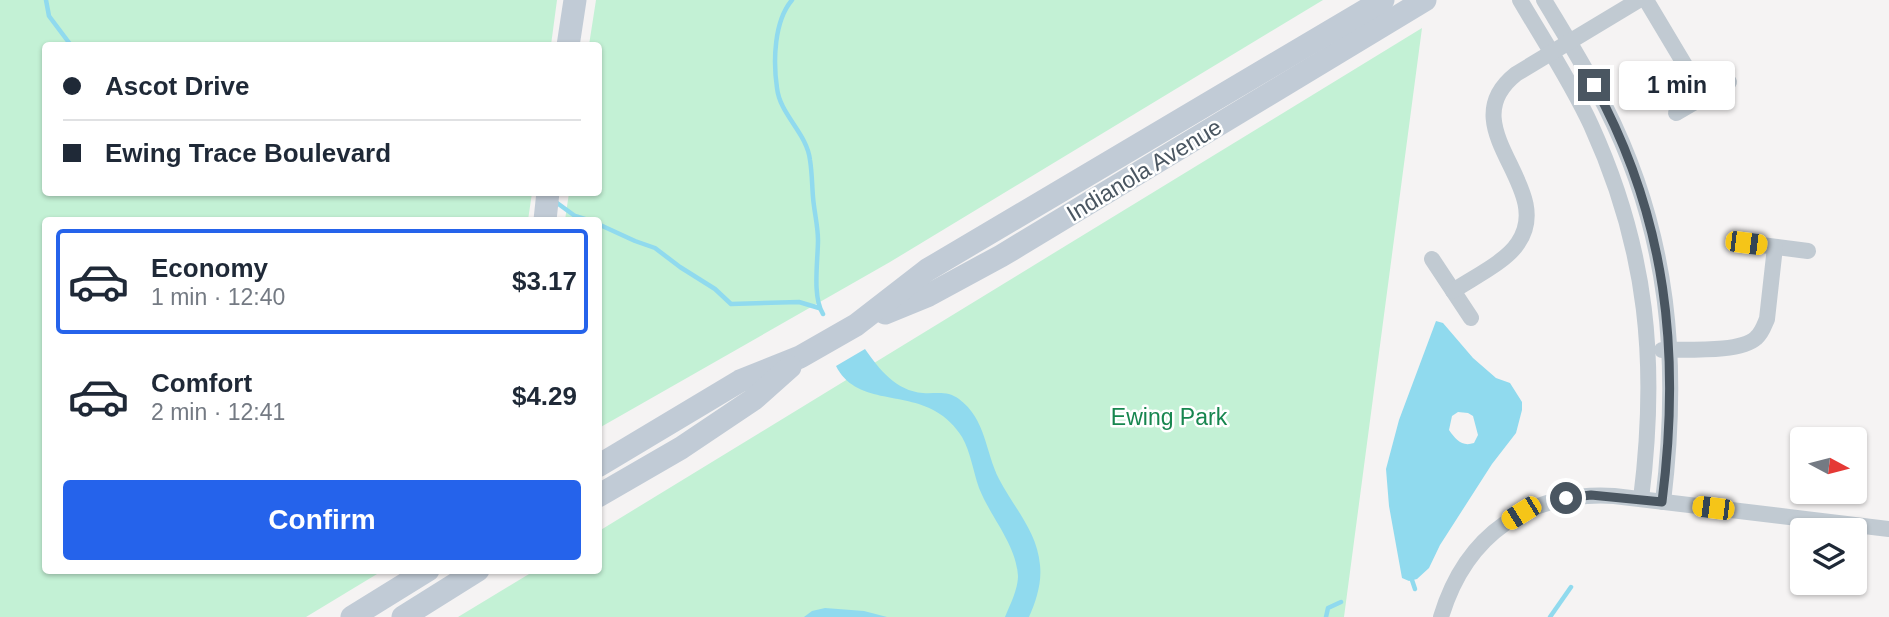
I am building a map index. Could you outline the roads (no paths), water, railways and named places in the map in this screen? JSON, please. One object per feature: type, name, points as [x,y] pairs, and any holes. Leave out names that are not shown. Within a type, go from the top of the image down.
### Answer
[{"type":"main road","points":[[569,42],[575,0]]},
{"type":"main road","name":"Indianola Avenue","points":[[856,325],[927,270],[1383,0]]},
{"type":"main road","name":"Indianola Avenue","points":[[602,464],[740,381],[800,357],[856,325],[929,295],[1001,256],[1425,0]]},
{"type":"main road","name":"Indianola Avenue","points":[[602,494],[681,448],[754,399],[800,357]]},
{"type":"main road","points":[[352,617],[422,574]]},
{"type":"main road","points":[[403,617],[472,574]]},
{"type":"street","points":[[1520,0],[1590,122],[1622,203],[1642,286],[1649,351],[1650,419],[1641,499]]},
{"type":"street","points":[[1544,0],[1606,107],[1639,189],[1652,233],[1662,281],[1670,350],[1671,422],[1662,502]]},
{"type":"street","points":[[1453,291],[1510,253],[1524,233],[1527,209],[1496,134],[1493,117],[1494,105],[1505,82],[1639,0]]},
{"type":"street","points":[[1646,0],[1704,97]]},
{"type":"street","points":[[1676,113],[1729,82]]},
{"type":"street","points":[[1746,243],[1808,251]]},
{"type":"street","points":[[1649,351],[1741,346],[1757,338],[1764,329],[1766,319],[1775,247]]},
{"type":"street","points":[[1432,259],[1471,318]]},
{"type":"street","points":[[1441,617],[1447,596],[1468,558],[1501,526],[1521,513],[1566,498],[1591,495],[1641,499],[1889,530]]},
{"type":"water","points":[[1436,321],[1443,323],[1473,358],[1496,378],[1510,383],[1522,402],[1516,433],[1492,464],[1440,545],[1429,568],[1417,579],[1409,581],[1402,578],[1389,506],[1386,469],[1399,420]],"holes":[[[1458,412],[1473,416],[1478,435],[1474,443],[1466,444],[1457,440],[1449,430],[1452,416]]]},
{"type":"water","points":[[865,349],[882,371],[896,383],[913,391],[955,396],[975,416],[999,479],[1030,530],[1038,553],[1039,585],[1029,617],[1005,617],[1017,586],[1016,564],[1008,542],[979,488],[962,437],[950,422],[935,411],[909,401],[867,392],[844,378],[836,366]]},
{"type":"water","points":[[825,608],[864,611],[887,617],[804,617],[812,611]]},
{"type":"waterway","points":[[46,0],[49,16],[68,42]]},
{"type":"waterway","points":[[792,0],[778,30],[775,54],[777,88],[783,107],[808,150],[818,235],[817,288],[823,314]]},
{"type":"waterway","points":[[553,200],[578,217]]},
{"type":"waterway","points":[[602,226],[655,248],[715,289],[731,304],[799,302],[819,308]]},
{"type":"waterway","points":[[1412,580],[1415,589]]},
{"type":"waterway","points":[[1550,617],[1571,587]]},
{"type":"waterway","points":[[1326,617],[1328,608],[1341,602]]},
{"type":"park label","name":"Ewing Park","points":[[1169,417]]}]
